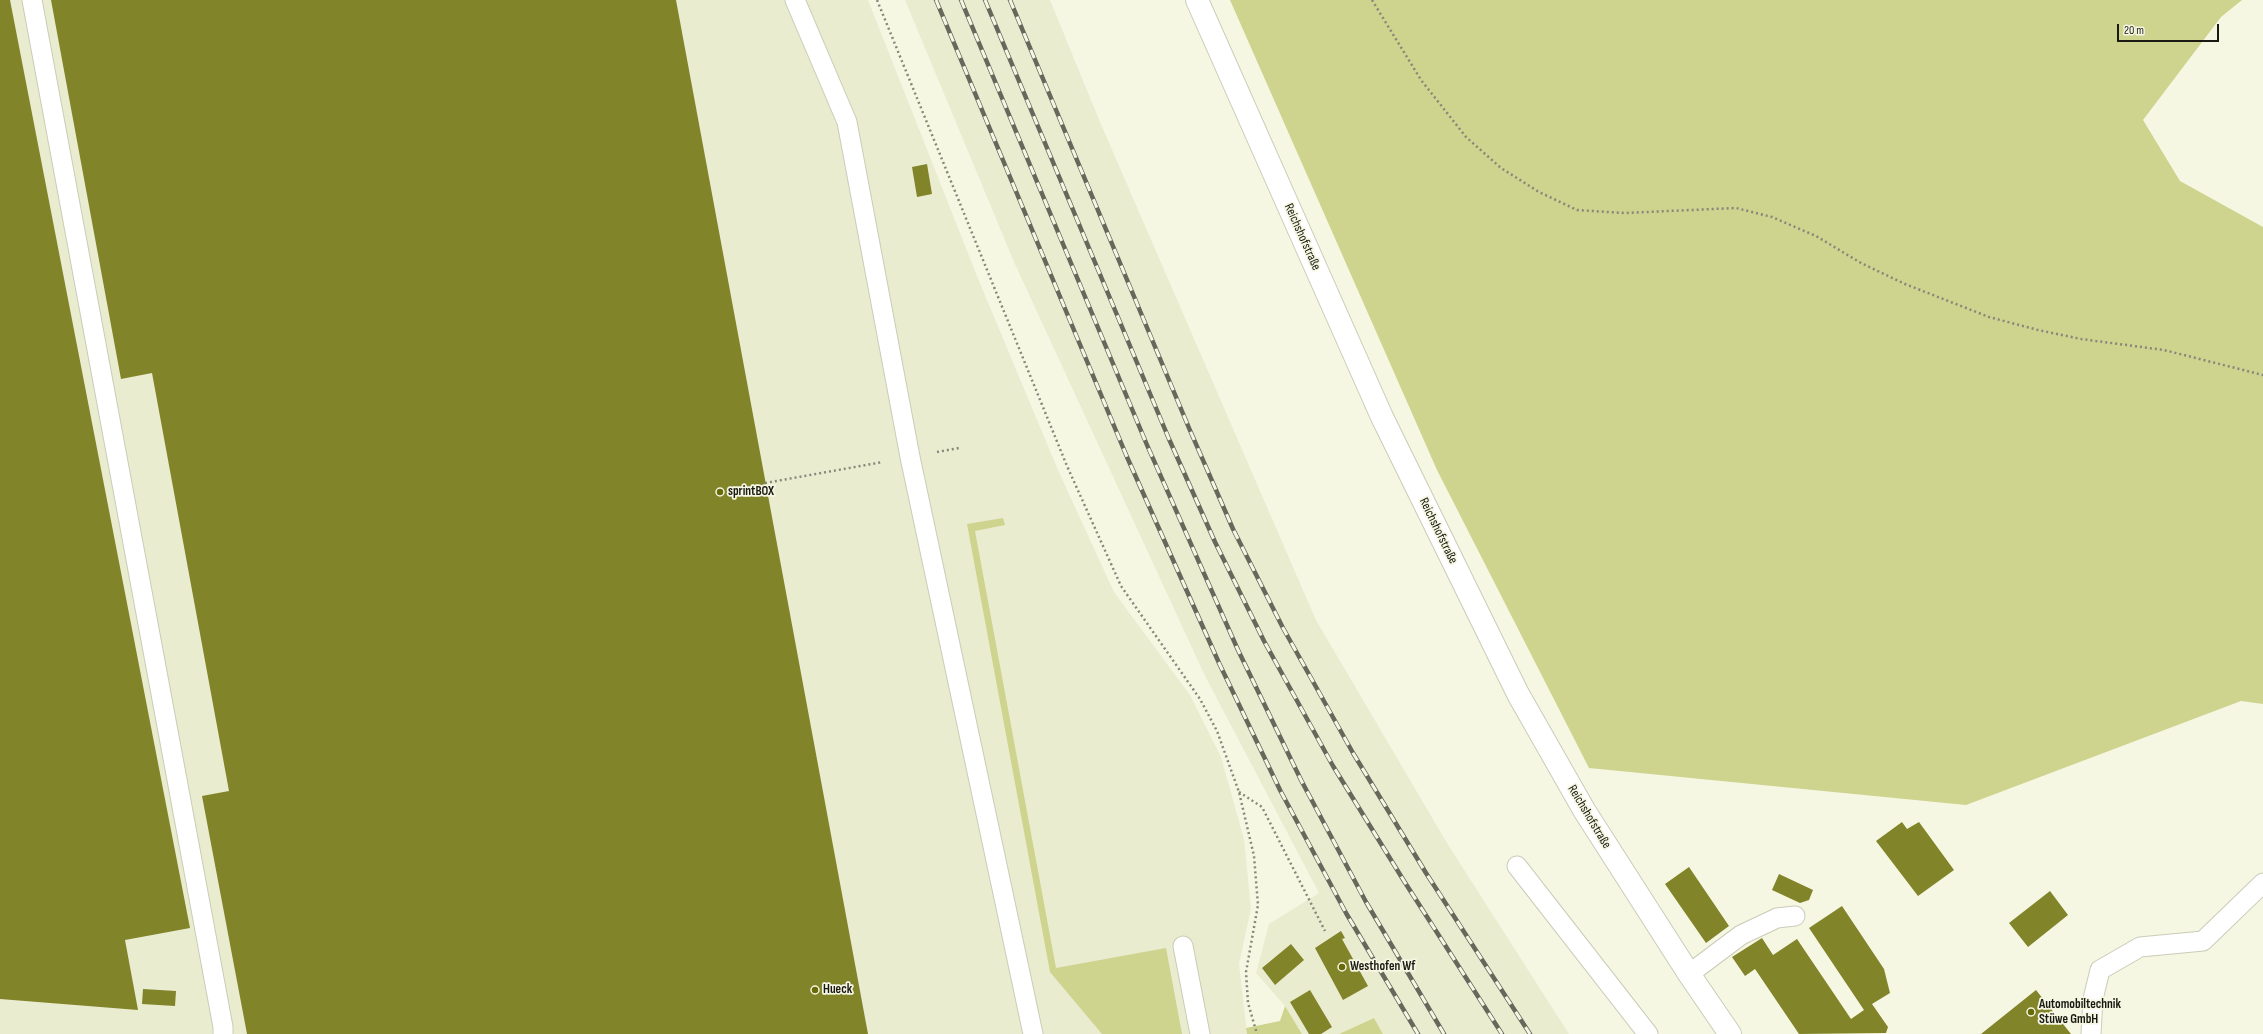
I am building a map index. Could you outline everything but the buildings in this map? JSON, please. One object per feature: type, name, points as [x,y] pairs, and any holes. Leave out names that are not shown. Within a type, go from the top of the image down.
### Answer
[{"type":"street","name":"Reichshofstraße","points":[[1197,0],[1382,417],[1518,694],[1584,810],[1689,974],[1730,1034]]},
{"type":"lane","points":[[32,0],[224,1027],[223,1034]]},
{"type":"lane","points":[[795,0],[847,122],[910,457],[1033,1034]]},
{"type":"lane","points":[[1517,866],[1648,1034]]},
{"type":"lane","points":[[2091,1034],[2093,999],[2100,970],[2140,947],[2203,941],[2263,883]]},
{"type":"lane","points":[[1689,974],[1741,936],[1776,918],[1795,916]]},
{"type":"lane","points":[[1183,946],[1200,1034]]},
{"type":"path","points":[[877,0],[1058,444],[1121,586],[1200,699],[1217,731],[1239,792],[1254,856],[1258,905],[1246,972],[1248,1002],[1257,1034]]},
{"type":"path","points":[[1372,0],[1421,80],[1466,137],[1501,168],[1539,192],[1577,210],[1624,213],[1736,208],[1772,217],[1816,236],[1861,263],[1905,284],[1989,317],[2038,330],[2081,339],[2164,350],[2263,375]]},
{"type":"path","points":[[766,483],[959,448]]},
{"type":"path","points":[[1239,792],[1262,807],[1325,931]]},
{"type":"shaded area","points":[[0,0],[868,0],[977,276],[1058,470],[1114,592],[1190,695],[1221,757],[1244,839],[1251,909],[1239,964],[1247,1034],[0,1034]]},
{"type":"shaded area","points":[[905,0],[1050,0],[1100,122],[1316,620],[1447,843],[1569,1034],[1383,1034],[1374,1018],[1339,1034],[1302,1034],[1285,1006],[1256,973],[1269,924],[1319,893],[1205,676],[1014,262]]},
{"type":"green space","points":[[1230,0],[2242,0],[2221,17],[2143,120],[2180,181],[2263,227],[2263,704],[2241,701],[1966,805],[1589,768],[1437,470]]},
{"type":"green space","points":[[1003,518],[1005,525],[975,531],[1056,968],[1166,948],[1182,1034],[1102,1034],[1050,972],[967,524]]},
{"type":"green space","points":[[1285,1006],[1302,1034],[1247,1034],[1246,1028],[1280,1021]]},
{"type":"green space","points":[[1374,1018],[1383,1034],[1339,1034]]},
{"type":"railway","points":[[936,0],[1127,457],[1219,663],[1280,790],[1346,913],[1418,1034]]},
{"type":"railway","points":[[961,0],[1147,445],[1238,650],[1301,780],[1366,902],[1444,1034]]},
{"type":"railway","points":[[985,0],[1169,439],[1215,542],[1264,641],[1333,766],[1404,881],[1502,1034]]},
{"type":"railway","points":[[1010,0],[1189,428],[1233,529],[1283,628],[1353,753],[1426,873],[1530,1034]]},
{"type":"place","name":"sprintBOX","points":[[720,492]]},
{"type":"place","name":"Westhofen Wf","points":[[1342,967]]},
{"type":"place","name":"Hueck","points":[[815,990]]},
{"type":"place","name":"Automobiltechnik Stüwe GmbH","points":[[2031,1012]]}]
